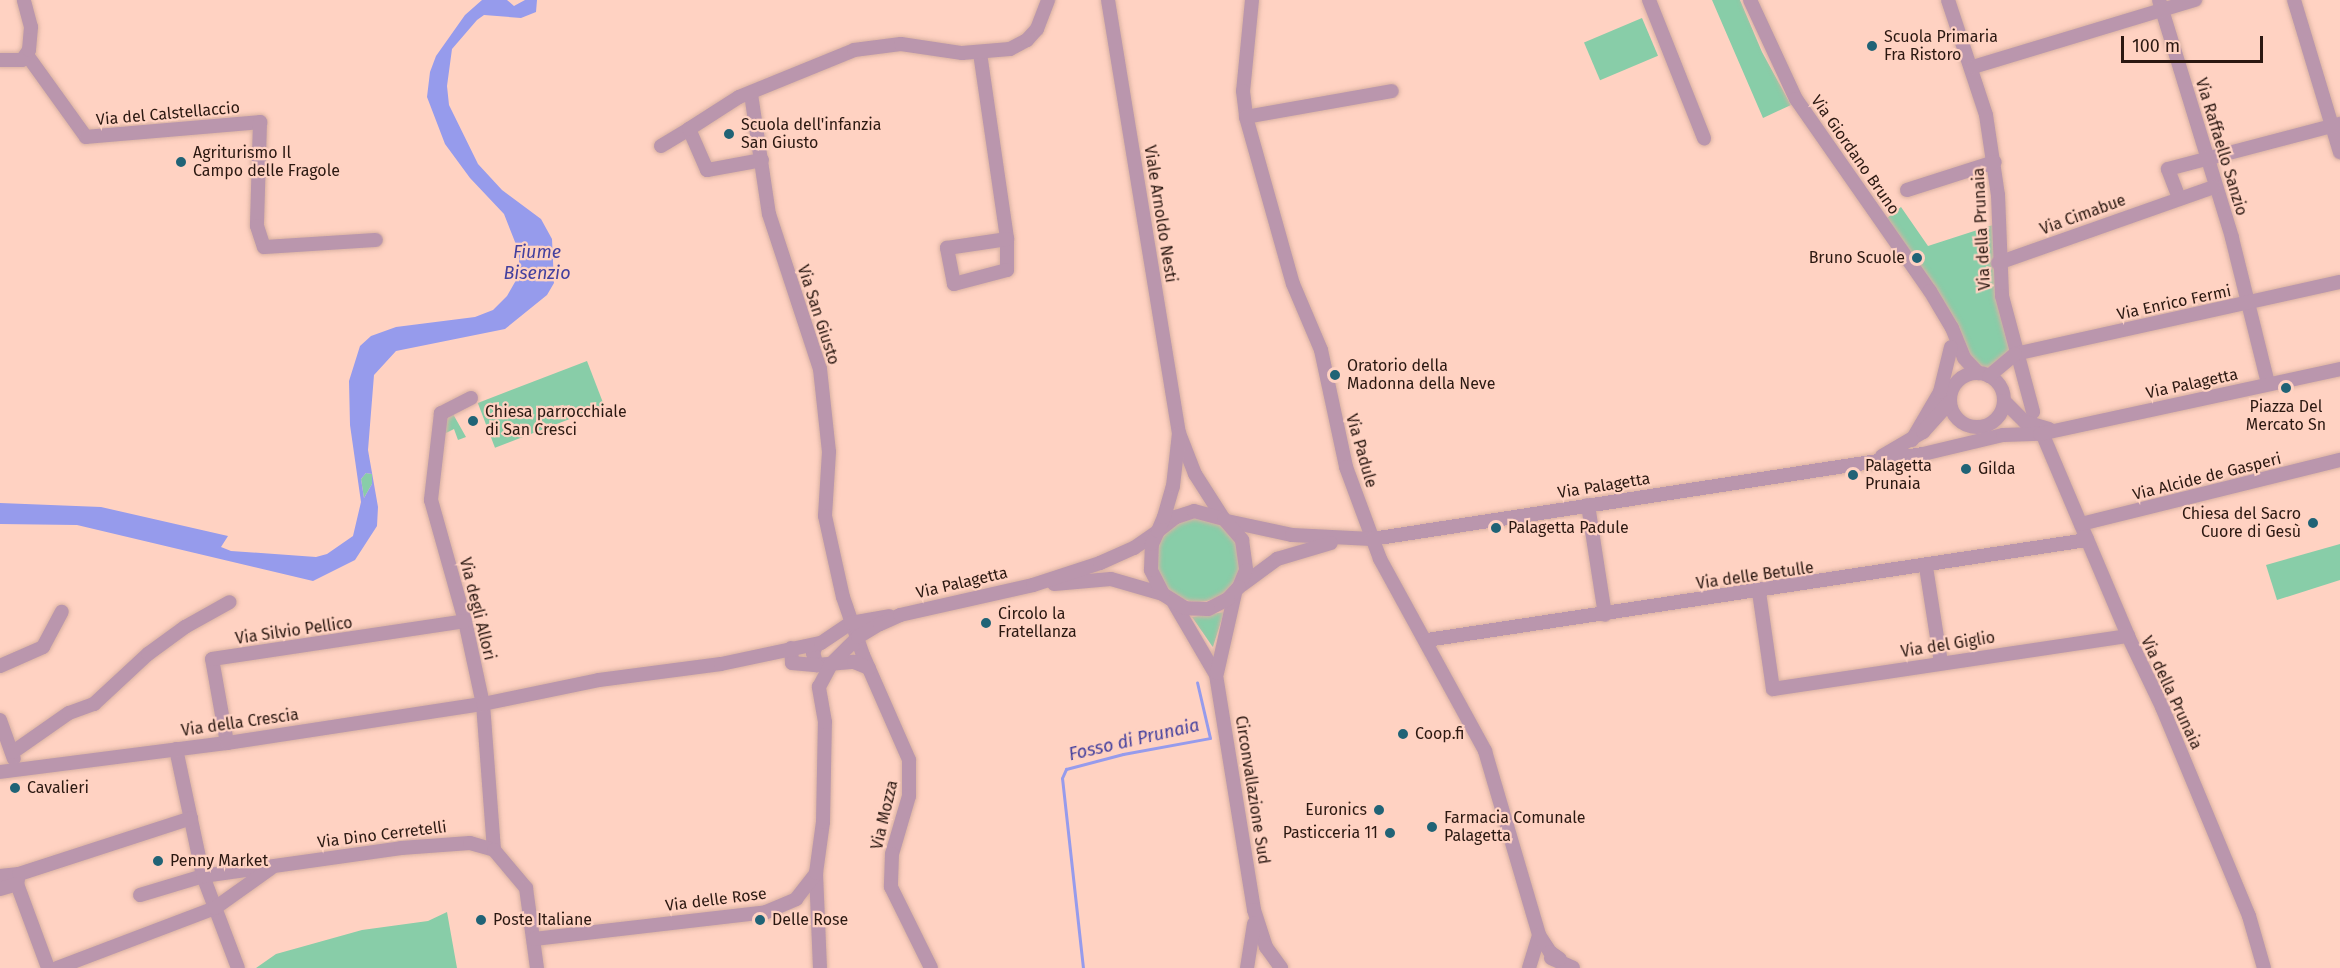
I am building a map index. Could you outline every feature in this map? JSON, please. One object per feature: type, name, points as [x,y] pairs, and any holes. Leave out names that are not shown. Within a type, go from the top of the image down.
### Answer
[{"type":"street","points":[[0,60],[18,61],[27,55],[31,34],[24,0]]},
{"type":"street","points":[[661,146],[722,106],[854,50],[924,44],[980,53],[1010,49],[1027,40],[1041,23],[1048,0]]},
{"type":"street","name":"Viale Arnoldo Nesti","points":[[1108,0],[1179,433],[1195,474],[1225,520]]},
{"type":"street","name":"Via Padule","points":[[1252,0],[1243,91],[1246,117],[1293,284],[1315,330],[1346,467],[1372,539],[1485,751],[1539,935]]},
{"type":"street","points":[[1649,0],[1704,138]]},
{"type":"street","name":"Via Giordano Bruno","points":[[1750,0],[1796,99],[1930,291],[1967,364],[1984,375]]},
{"type":"street","name":"Via della Prunaia","points":[[1947,0],[1972,67],[1995,162],[1998,263],[2015,354],[2033,412]]},
{"type":"street","points":[[1972,67],[2161,5],[2195,0]]},
{"type":"street","points":[[2294,0],[2336,125],[2340,152]]},
{"type":"street","name":"Via Raffaello Sanzio","points":[[2161,5],[2250,303],[2268,384]]},
{"type":"street","points":[[980,53],[1007,239],[1007,270],[954,284],[947,248],[1007,239]]},
{"type":"street","name":"Via del Calstellaccio","points":[[27,55],[86,137],[260,122],[257,226],[264,247],[376,240]]},
{"type":"street","points":[[1246,117],[1392,91]]},
{"type":"street","name":"Via San Giusto","points":[[751,94],[769,214],[820,369],[829,452],[825,516],[851,623],[858,637]]},
{"type":"street","points":[[2179,198],[2168,169],[2336,125]]},
{"type":"street","points":[[689,129],[707,170],[762,160]]},
{"type":"street","points":[[1906,190],[1995,162]]},
{"type":"street","name":"Via Cimabue","points":[[1998,263],[2214,187]]},
{"type":"street","name":"Via Enrico Fermi","points":[[2015,354],[2340,282]]},
{"type":"street","name":"Via Giordano Bruno","points":[[1946,322],[1956,383]]},
{"type":"street","name":"Via Giordano Bruno","points":[[1912,440],[1940,392],[1951,347]]},
{"type":"street","points":[[1956,383],[1984,375],[2015,354]]},
{"type":"street","name":"Via Palagetta","points":[[851,623],[900,615],[1033,585],[1110,559],[1188,512],[1206,512],[1225,520],[1342,540],[1372,539],[1949,448],[2003,435],[2043,432],[2340,369]]},
{"type":"street","name":"Via Palagetta","points":[[1984,375],[2001,388],[2004,401],[2025,422],[2043,432]]},
{"type":"street","name":"Via Palagetta","points":[[1870,461],[1912,440],[1950,402],[1956,383]]},
{"type":"street","name":"Via degli Allori","points":[[471,398],[441,413],[431,484],[431,500],[465,621],[483,704],[494,850]]},
{"type":"street","points":[[1990,424],[2001,414],[2004,401]]},
{"type":"street","points":[[1950,402],[1958,420],[1976,428]]},
{"type":"street","name":"Via Palagetta","points":[[1949,448],[1976,428],[1990,424],[2043,432]]},
{"type":"street","name":"Via della Prunaia","points":[[2043,432],[2127,636],[2162,707],[2249,916],[2264,968]]},
{"type":"street","name":"Viale Arnoldo Nesti","points":[[1158,531],[1173,486],[1179,433]]},
{"type":"street","name":"Via Alcide de Gasperi","points":[[2081,524],[2340,460]]},
{"type":"street","points":[[1588,505],[1605,615]]},
{"type":"street","points":[[1225,520],[1240,535],[1246,552],[1246,570],[1237,589]]},
{"type":"street","name":"Via Palagetta","points":[[1158,531],[1150,563],[1153,578],[1163,594],[1185,608],[1208,609],[1277,559],[1342,540]]},
{"type":"street","name":"Via delle Betulle","points":[[1427,640],[1926,567],[2087,540]]},
{"type":"street","points":[[1926,567],[1941,663]]},
{"type":"street","name":"Via Palagetta","points":[[1033,585],[1111,579],[1163,594]]},
{"type":"street","name":"Circonvallazione Sud","points":[[1216,675],[1237,589]]},
{"type":"street","name":"Via del Giglio","points":[[1759,592],[1773,689],[2127,636]]},
{"type":"street","points":[[13,752],[69,713],[94,704],[148,654],[185,627],[230,602]]},
{"type":"street","name":"Circonvallazione Sud","points":[[1174,603],[1216,675],[1254,910],[1266,947],[1281,968]]},
{"type":"street","points":[[0,666],[43,647],[62,612]]},
{"type":"street","name":"Via Palagetta","points":[[858,637],[900,615]]},
{"type":"street","name":"Via Silvio Pellico","points":[[228,743],[212,659],[465,621]]},
{"type":"street","points":[[483,704],[599,680],[721,664],[817,644],[851,623]]},
{"type":"street","points":[[820,968],[816,873],[825,777],[825,722],[819,689],[832,663],[858,637]]},
{"type":"street","name":"Via Mozza","points":[[858,637],[869,668],[904,742],[910,767],[907,806],[892,854],[891,887],[931,968]]},
{"type":"street","points":[[817,644],[813,653],[817,665]]},
{"type":"street","points":[[791,648],[792,663],[817,665],[854,662],[869,668]]},
{"type":"street","name":"Via della Crescia","points":[[0,772],[228,743],[483,704]]},
{"type":"street","points":[[0,720],[13,752],[15,770]]},
{"type":"street","points":[[176,749],[203,876],[238,968]]},
{"type":"street","points":[[0,889],[18,879],[191,818]]},
{"type":"street","name":"Via Dino Cerretelli","points":[[140,895],[203,876],[452,842],[470,843],[494,850]]},
{"type":"street","points":[[494,850],[526,888],[537,968]]},
{"type":"street","name":"Via Dino Cerretelli","points":[[57,968],[215,908],[273,866]]},
{"type":"street","name":"Via delle Rose","points":[[534,939],[774,910],[796,899],[816,873]]},
{"type":"street","points":[[0,876],[18,879]]},
{"type":"street","points":[[18,879],[48,968]]},
{"type":"street","name":"Circonvallazione Sud","points":[[1247,968],[1254,910]]},
{"type":"street","points":[[1539,935],[1550,952],[1573,968]]},
{"type":"street","points":[[1529,968],[1539,935]]},
{"type":"street","points":[[1529,968],[1543,959],[1560,959]]},
{"type":"green space","points":[[1712,0],[1740,0],[1762,52],[1791,105],[1763,118]]},
{"type":"green space","points":[[1642,18],[1658,56],[1600,80],[1584,43]]},
{"type":"green space","points":[[1901,207],[1928,246],[1999,223],[2015,354],[2002,368],[1978,373],[1882,222]]},
{"type":"green space","points":[[587,361],[604,406],[495,448],[478,403]]},
{"type":"green space","points":[[453,414],[466,437],[458,440],[454,429],[444,434],[442,419]]},
{"type":"green space","points":[[366,473],[372,474],[372,484],[364,498],[361,479]]},
{"type":"green space","points":[[1198,518],[1214,521],[1228,530],[1237,544],[1240,560],[1237,576],[1228,590],[1214,599],[1198,602],[1182,599],[1168,590],[1159,576],[1156,560],[1159,544],[1168,530],[1182,521]]},
{"type":"green space","points":[[2340,544],[2340,580],[2277,600],[2266,565]]},
{"type":"green space","points":[[1224,612],[1213,647],[1192,617]]},
{"type":"green space","points":[[447,912],[457,968],[256,968],[276,954],[362,930],[428,921]]},
{"type":"water","name":"Fiume Bisenzio","points":[[482,0],[507,0],[514,6],[525,0],[537,0],[536,12],[521,18],[484,15],[477,20],[452,49],[447,86],[449,105],[478,164],[502,190],[541,219],[552,239],[554,283],[547,295],[505,329],[396,351],[374,375],[368,450],[378,507],[377,526],[355,560],[313,581],[77,525],[0,524],[0,503],[101,507],[228,536],[221,547],[231,551],[316,557],[327,554],[353,536],[361,502],[350,425],[349,381],[360,346],[371,336],[396,327],[475,317],[493,310],[507,296],[519,275],[519,252],[504,214],[470,178],[445,144],[427,97],[430,72],[436,56],[465,15]],"holes":[[[366,473],[372,474],[372,484],[364,498],[361,479]]]},
{"type":"waterway","name":"Fosso di Prunaia","points":[[1083,968],[1062,778],[1066,769],[1123,754],[1210,738],[1197,682]]},
{"type":"place","name":"Scuola Primaria Fra Ristoro","points":[[1872,46]]},
{"type":"place","name":"Scuola dell'infanzia San Giusto","points":[[729,134]]},
{"type":"place","name":"Agriturismo Il Campo delle Fragole","points":[[181,162]]},
{"type":"place","name":"Bruno Scuole","points":[[1917,258]]},
{"type":"place","name":"Oratorio della Madonna della Neve","points":[[1335,375]]},
{"type":"place","name":"Piazza Del Mercato Sn","points":[[2286,388]]},
{"type":"place","name":"Chiesa parrocchiale di San Cresci","points":[[473,421]]},
{"type":"place","name":"Gilda","points":[[1966,469]]},
{"type":"place","name":"Palagetta Prunaia","points":[[1853,475]]},
{"type":"place","name":"Chiesa del Sacro Cuore di Gesù","points":[[2313,523]]},
{"type":"place","name":"Palagetta Padule","points":[[1496,528]]},
{"type":"place","name":"Circolo la Fratellanza","points":[[986,623]]},
{"type":"place","name":"Coop.fi","points":[[1403,734]]},
{"type":"place","name":"Cavalieri","points":[[15,788]]},
{"type":"place","name":"Euronics","points":[[1379,810]]},
{"type":"place","name":"Farmacia Comunale Palagetta","points":[[1432,827]]},
{"type":"place","name":"Pasticceria 11","points":[[1390,833]]},
{"type":"place","name":"Penny Market","points":[[158,861]]},
{"type":"place","name":"Poste Italiane","points":[[481,920]]},
{"type":"place","name":"Delle Rose","points":[[760,920]]}]
